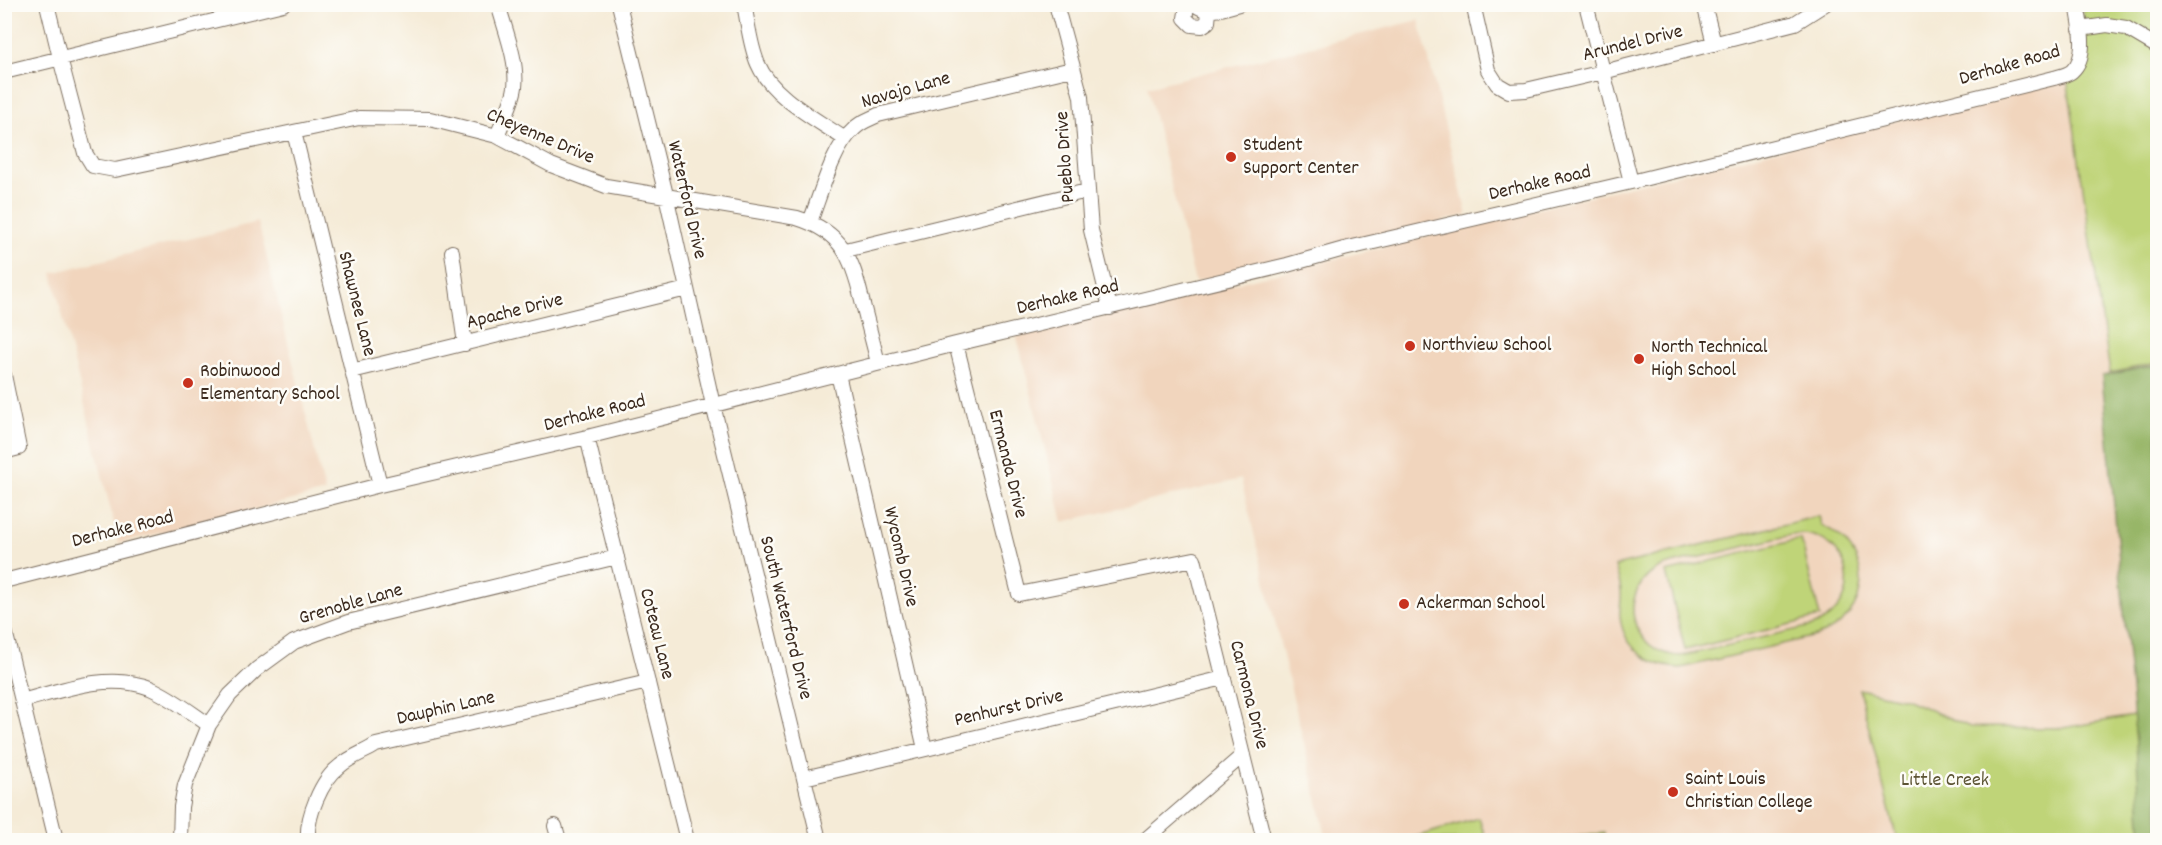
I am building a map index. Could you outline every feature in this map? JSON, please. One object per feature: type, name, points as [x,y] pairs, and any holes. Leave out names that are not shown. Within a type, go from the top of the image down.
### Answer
[{"type":"street","points":[[47,4],[60,58]]},
{"type":"street","points":[[4,72],[283,4]]},
{"type":"street","points":[[497,136],[515,89],[513,63],[498,4]]},
{"type":"street","name":"Waterford Drive","points":[[619,4],[666,195],[713,405]]},
{"type":"street","points":[[744,4],[757,63],[767,80],[779,93],[845,139]]},
{"type":"street","name":"Pueblo Drive","points":[[1056,4],[1081,97],[1091,230],[1110,308]]},
{"type":"street","points":[[1189,4],[1186,7],[1185,18],[1192,25],[1202,26],[1208,21],[1209,12]]},
{"type":"street","points":[[1195,4],[1209,12],[1239,4]]},
{"type":"street","name":"Arundel Drive","points":[[1473,4],[1488,70],[1497,84],[1509,91],[1526,90],[1603,72],[1795,24],[1822,5]]},
{"type":"street","points":[[1586,4],[1631,182]]},
{"type":"street","points":[[1704,4],[1714,44]]},
{"type":"street","name":"Derhake Road","points":[[4,581],[380,485],[588,437],[878,363],[1287,265],[1344,249],[1631,182],[2067,74],[2079,63],[2081,53],[2078,4]]},
{"type":"street","points":[[2080,29],[2107,25],[2126,28],[2157,47]]},
{"type":"street","name":"Cheyenne Drive","points":[[60,58],[86,153],[93,166],[115,170],[359,118],[430,119],[497,136],[551,165],[606,186],[810,222],[824,229],[846,250],[854,269],[878,363]]},
{"type":"street","name":"Navajo Lane","points":[[810,222],[839,148],[854,128],[878,115],[1072,69]]},
{"type":"street","name":"Shawnee Lane","points":[[294,132],[380,485]]},
{"type":"street","points":[[846,250],[1087,191]]},
{"type":"street","points":[[452,252],[465,344]]},
{"type":"street","name":"Apache Drive","points":[[352,371],[687,289]]},
{"type":"street","name":"Ermanda Drive","points":[[956,344],[1019,594],[1194,559]]},
{"type":"street","name":"Wycomb Drive","points":[[838,374],[925,749]]},
{"type":"street","points":[[4,375],[19,448],[4,452]]},
{"type":"street","name":"South Waterford Drive","points":[[713,405],[819,840]]},
{"type":"street","name":"Coteau Lane","points":[[588,437],[687,840]]},
{"type":"street","name":"Grenoble Lane","points":[[180,840],[181,807],[185,785],[209,725],[237,688],[257,669],[294,642],[348,622],[617,557]]},
{"type":"street","name":"Carmona Drive","points":[[1194,559],[1264,840]]},
{"type":"street","points":[[4,627],[56,840]]},
{"type":"street","name":"Penhurst Drive","points":[[804,778],[1224,678]]},
{"type":"street","name":"Dauphin Lane","points":[[308,840],[307,828],[313,810],[339,766],[376,745],[648,682]]},
{"type":"street","points":[[22,701],[83,685],[128,683],[149,688],[169,697],[209,725]]},
{"type":"street","points":[[1145,840],[1243,755]]},
{"type":"street","points":[[555,826],[559,840]]},
{"type":"shaded area","points":[[1419,20],[1467,215],[1195,282],[1147,87]]},
{"type":"shaded area","points":[[2067,79],[2110,373],[2147,739],[1895,831],[1897,840],[1327,840],[1241,479],[1063,522],[1017,337]]},
{"type":"shaded area","name":"Robinwood Elementary School","points":[[258,222],[325,492],[119,543],[52,273]]},
{"type":"green space","points":[[2083,5],[2157,5],[2157,363],[2110,373],[2067,78],[2081,70]]},
{"type":"green space","points":[[2157,365],[2158,840],[2142,840],[2136,743],[2102,376]]},
{"type":"green space","points":[[1819,516],[1821,525],[1839,536],[1852,550],[1859,566],[1861,583],[1858,599],[1849,614],[1835,627],[1816,636],[1681,668],[1649,660],[1632,646],[1626,637],[1620,616],[1621,590],[1615,566]],"holes":[[[1806,534],[1823,540],[1836,550],[1844,563],[1847,578],[1846,592],[1839,606],[1828,618],[1812,626],[1682,656],[1664,653],[1649,644],[1639,633],[1634,618],[1633,603],[1638,589],[1648,576],[1664,566],[1791,535]]]},
{"type":"green space","points":[[1801,539],[1820,617],[1685,650],[1666,572]]},
{"type":"green space","name":"Little Creek","points":[[1859,689],[1905,699],[1970,727],[2063,728],[2157,712],[2157,840],[1897,840]]},
{"type":"green space","points":[[1479,818],[1486,840],[1407,840],[1409,839]]},
{"type":"green space","points":[[1604,833],[1605,840],[1560,840],[1560,839]]},
{"type":"place","name":"Student Support Center","points":[[1231,157]]},
{"type":"place","name":"Northview School","points":[[1410,346]]},
{"type":"place","name":"North Technical High School","points":[[1639,359]]},
{"type":"place","name":"Robinwood Elementary School","points":[[188,383]]},
{"type":"place","name":"Ackerman School","points":[[1404,604]]},
{"type":"place","name":"Saint Louis Christian College","points":[[1673,792]]}]
